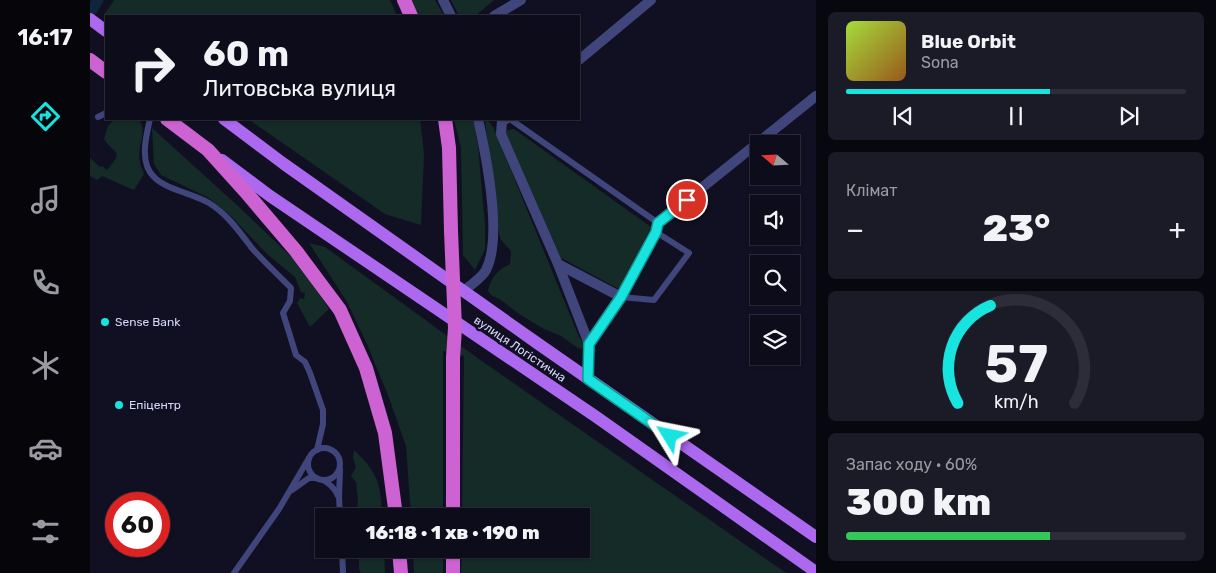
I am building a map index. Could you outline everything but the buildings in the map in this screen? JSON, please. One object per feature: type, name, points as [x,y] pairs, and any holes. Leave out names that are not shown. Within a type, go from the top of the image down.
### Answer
[{"type":"highway","points":[[404,0],[411,15]]},
{"type":"highway","points":[[90,60],[105,71]]},
{"type":"highway","points":[[168,120],[208,150],[296,251],[340,310],[366,368],[385,433],[395,508]]},
{"type":"highway","points":[[445,120],[449,148],[454,328],[453,508]]},
{"type":"highway","points":[[400,558],[401,573]]},
{"type":"highway","points":[[453,558],[453,573]]},
{"type":"main road","points":[[90,19],[104,30]]},
{"type":"main road","points":[[225,120],[284,164],[588,379],[816,537]]},
{"type":"main road","name":"вулиця Логістична","points":[[208,150],[270,196],[595,416],[816,572]]},
{"type":"street","points":[[443,0],[450,15]]},
{"type":"street","points":[[496,15],[521,0]]},
{"type":"street","points":[[580,59],[652,0]]},
{"type":"street","points":[[589,344],[621,297],[657,228],[816,96]]},
{"type":"street","points":[[464,291],[486,271],[493,241],[493,218],[478,120]]},
{"type":"street","points":[[504,120],[502,121],[501,134],[558,264],[589,344],[588,379]]},
{"type":"street","points":[[558,264],[621,297]]},
{"type":"lane","points":[[98,118],[105,114]]},
{"type":"lane","points":[[150,120],[145,148],[146,166],[153,177],[163,184],[209,203],[223,214],[241,231],[252,247],[291,288],[290,301],[283,313],[296,355],[305,362],[323,410],[323,424],[317,450]]},
{"type":"lane","points":[[511,120],[689,252],[654,300],[621,297]]},
{"type":"lane","points":[[234,573],[291,490],[309,458],[322,448],[331,449],[338,456],[340,466],[340,508]]},
{"type":"lane","points":[[309,458],[309,469],[318,479],[328,483],[336,490],[339,497]]},
{"type":"lane","points":[[291,490],[309,478],[331,478],[336,475],[340,466]]},
{"type":"lane","points":[[342,558],[343,573]]},
{"type":"green space","points":[[114,0],[390,0],[397,15],[105,16]]},
{"type":"green space","points":[[411,0],[435,0],[443,15],[418,15]]},
{"type":"green space","points":[[451,0],[494,0],[476,15],[458,15]]},
{"type":"green space","points":[[114,120],[139,120],[141,124],[142,134],[139,156],[144,174],[134,190],[102,176],[97,180],[90,176],[90,158],[100,167],[102,166],[107,170],[116,159],[116,153],[104,139],[108,126]]},
{"type":"green space","points":[[249,120],[420,120],[424,154],[421,225],[385,214]]},
{"type":"green space","points":[[454,120],[473,120],[478,146],[485,226],[485,249],[475,270],[463,255],[461,148]]},
{"type":"green space","points":[[485,120],[489,121],[494,129],[579,337],[585,344],[582,349],[519,314],[488,291],[491,281],[496,274],[510,264],[511,251],[501,240],[499,234]]},
{"type":"green space","points":[[152,128],[301,266],[329,309],[310,327],[297,303],[300,298],[304,299],[305,293],[301,292],[295,277],[267,254],[231,216],[209,198],[161,175],[154,164]]},
{"type":"green space","points":[[514,129],[651,227],[619,289],[561,258],[505,131]]},
{"type":"green space","points":[[309,243],[325,247],[479,359],[786,573],[461,573],[462,558],[590,558],[590,508],[462,508],[464,356],[443,351],[443,508],[410,508],[406,446],[388,395],[347,302]]},
{"type":"green space","points":[[354,450],[373,473],[381,495],[382,508],[357,508],[356,482],[351,476],[356,467],[353,458]]},
{"type":"green space","points":[[359,558],[384,558],[385,573],[361,573]]},
{"type":"green space","points":[[413,558],[443,558],[443,573],[414,573]]},
{"type":"waterway","points":[[92,10],[98,0]]},
{"type":"place","name":"Sense Bank","points":[[105,322]]},
{"type":"place","name":"Епіцентр","points":[[119,405]]},
{"type":"route","points":[[670,436],[588,379],[589,344],[621,297],[656,232],[658,223],[687,200]]}]
